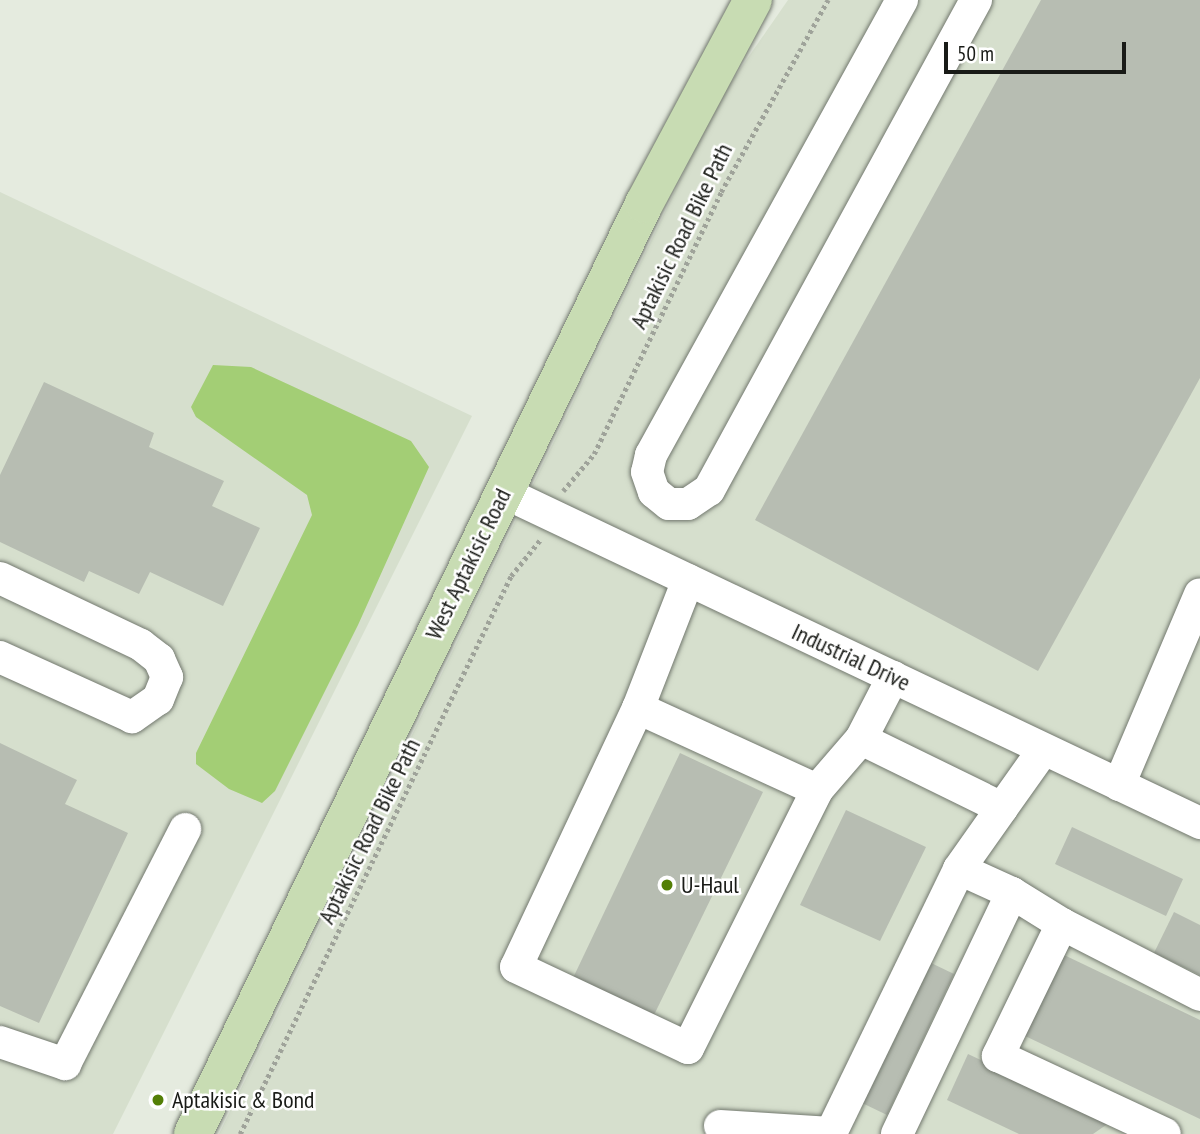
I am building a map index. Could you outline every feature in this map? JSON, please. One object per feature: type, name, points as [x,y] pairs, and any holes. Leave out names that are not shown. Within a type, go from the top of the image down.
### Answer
[{"type":"main road","name":"West Aptakisic Road","points":[[193,1134],[503,492],[753,0]]},
{"type":"street","points":[[902,0],[651,455],[647,472],[654,492],[670,503],[688,504],[709,490],[976,0]]},
{"type":"street","name":"Industrial Drive","points":[[503,492],[1200,823]]},
{"type":"street","points":[[0,578],[141,645],[159,659],[167,677],[158,699],[132,717],[0,657]]},
{"type":"street","points":[[688,580],[638,708],[516,967],[688,1048],[817,790],[861,739],[893,677]]},
{"type":"street","points":[[1119,785],[1200,594]]},
{"type":"street","points":[[638,708],[817,790]]},
{"type":"street","points":[[861,739],[1002,808]]},
{"type":"street","points":[[720,1126],[832,1134],[959,869],[1044,749]]},
{"type":"street","points":[[0,1042],[65,1064],[185,828]]},
{"type":"street","points":[[959,869],[1012,893],[1062,924],[1200,995]]},
{"type":"street","points":[[897,1134],[1012,893]]},
{"type":"street","points":[[1062,924],[998,1056],[1165,1134]]},
{"type":"path","name":"Aptakisic Road Bike Path","points":[[566,486],[594,454],[720,192],[828,0]]},
{"type":"path","name":"Aptakisic Road Bike Path","points":[[240,1134],[511,576],[536,550]]},
{"type":"shaded area","points":[[788,0],[1200,0],[1200,1134],[219,1134],[720,98]]},
{"type":"shaded area","points":[[0,192],[472,416],[113,1134],[0,1134]]},
{"type":"shaded area","points":[[213,365],[251,367],[411,441],[429,467],[358,625],[275,791],[262,803],[229,789],[196,764],[196,753],[312,515],[307,495],[196,417],[191,407]]},
{"type":"building","points":[[1041,0],[1200,0],[1200,378],[1038,671],[755,520]]},
{"type":"building","points":[[44,382],[154,433],[149,447],[224,481],[212,506],[260,528],[223,606],[150,572],[139,594],[89,571],[84,582],[0,542],[0,475]]},
{"type":"building","points":[[0,743],[77,780],[65,804],[128,833],[39,1023],[0,1006]]},
{"type":"building","name":"U-Haul","points":[[680,753],[763,792],[653,1017],[573,978]]},
{"type":"building","points":[[846,810],[926,847],[880,941],[800,905]]},
{"type":"building","points":[[1072,827],[1183,879],[1166,916],[1055,864]]},
{"type":"building","points":[[1174,912],[1200,925],[1200,975],[1154,953]]},
{"type":"building","points":[[1062,954],[1200,1020],[1200,1119],[1023,1035]]},
{"type":"building","points":[[927,961],[954,974],[887,1115],[860,1102]]},
{"type":"building","points":[[968,1054],[1108,1120],[1106,1125],[1093,1134],[1019,1134],[947,1100]]},
{"type":"place","name":"U-Haul","points":[[667,885]]},
{"type":"place","name":"Aptakisic & Bond","points":[[158,1100]]}]
